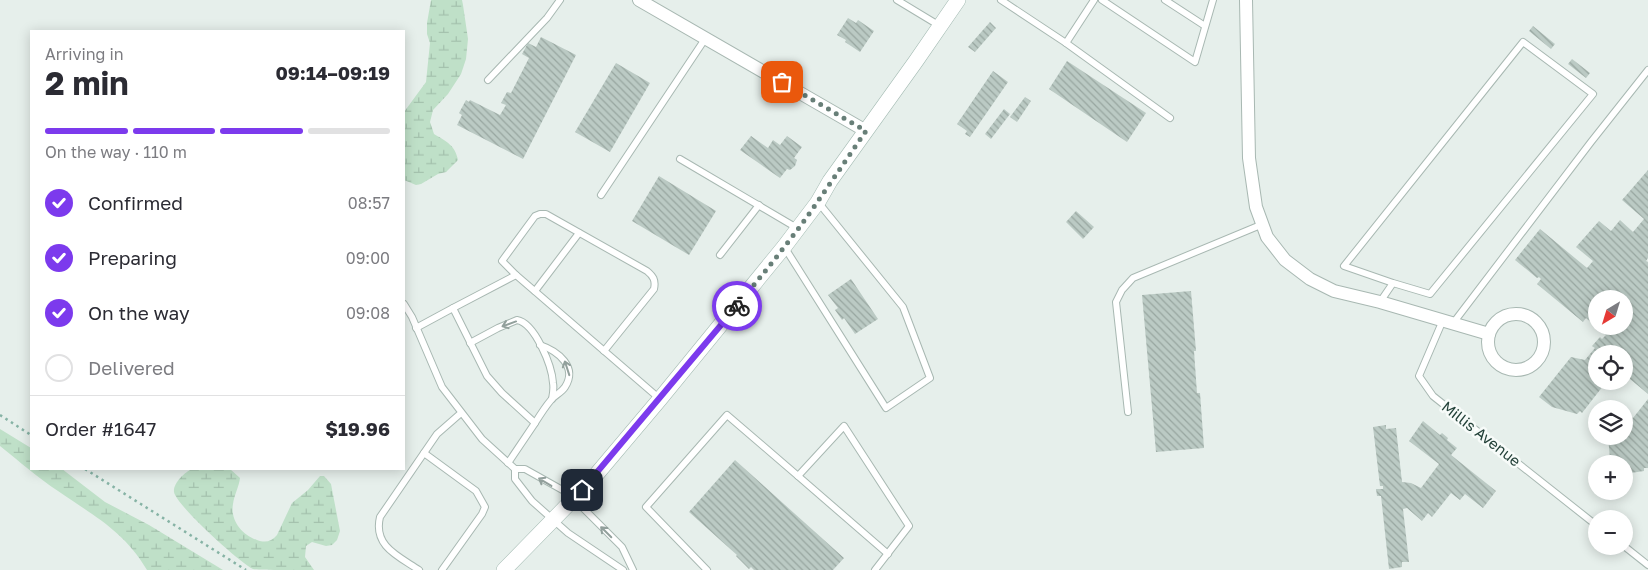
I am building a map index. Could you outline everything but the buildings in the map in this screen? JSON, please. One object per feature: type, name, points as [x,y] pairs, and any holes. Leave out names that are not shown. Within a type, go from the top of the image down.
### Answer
[{"type":"main road","points":[[504,570],[574,499],[660,399],[784,247],[818,202],[830,181],[958,0]]},
{"type":"street","points":[[639,0],[866,131]]},
{"type":"street","points":[[1246,0],[1250,158],[1256,207],[1267,237],[1285,260],[1310,280],[1334,291],[1380,302],[1489,334]]},
{"type":"street","points":[[1509,315],[1527,317],[1535,322],[1540,330],[1544,339],[1543,348],[1540,356],[1527,368],[1509,370],[1500,366],[1494,360],[1488,343],[1489,334],[1500,319],[1509,315]]},
{"type":"lane","points":[[488,80],[547,18],[560,0]]},
{"type":"lane","points":[[897,0],[940,26]]},
{"type":"lane","points":[[1001,0],[1066,42],[1170,118]]},
{"type":"lane","points":[[1066,42],[1094,0]]},
{"type":"lane","points":[[1102,0],[1195,62],[1213,0]]},
{"type":"lane","points":[[1165,0],[1206,26]]},
{"type":"lane","points":[[601,195],[704,39]]},
{"type":"lane","points":[[1523,42],[1593,94],[1430,294],[1393,283],[1344,266],[1523,42]]},
{"type":"lane","points":[[1448,321],[1648,70]]},
{"type":"lane","points":[[680,159],[798,228]]},
{"type":"lane","points":[[784,247],[886,408],[930,378],[904,307],[818,202]]},
{"type":"lane","points":[[720,255],[759,205]]},
{"type":"lane","points":[[604,351],[654,289],[653,276],[546,214],[535,216],[502,262],[534,291],[604,351],[660,399]]},
{"type":"lane","points":[[1128,412],[1116,302],[1122,290],[1133,278],[1263,224]]},
{"type":"lane","points":[[534,291],[579,233]]},
{"type":"lane","points":[[416,328],[516,275]]},
{"type":"lane","points":[[1380,302],[1393,283]]},
{"type":"lane","points":[[405,306],[442,387],[482,439],[515,469],[525,469],[566,492],[622,548],[633,570]]},
{"type":"lane","points":[[453,308],[487,376],[502,393],[535,423]]},
{"type":"lane","points":[[470,343],[517,320],[527,324],[540,345],[553,382],[552,399]]},
{"type":"lane","name":"Millis Avenue","points":[[1448,321],[1419,376],[1433,396],[1588,519]]},
{"type":"lane","points":[[508,463],[552,399],[565,387],[570,377],[568,366],[560,355],[550,348],[540,345]]},
{"type":"lane","points":[[419,570],[383,544],[378,523],[380,517],[437,434],[461,413]]},
{"type":"lane","points":[[707,570],[646,507],[727,415],[888,554]]},
{"type":"lane","points":[[798,476],[844,426],[910,526],[875,570]]},
{"type":"lane","points":[[424,453],[476,491],[485,507],[442,570]]},
{"type":"lane","points":[[515,469],[515,479],[532,501],[568,533],[624,570]]},
{"type":"lane","points":[[1633,554],[1648,566]]},
{"type":"path","points":[[0,415],[30,434]]},
{"type":"path","points":[[87,470],[246,570]]},
{"type":"green space","points":[[431,0],[462,0],[468,39],[466,59],[461,74],[448,94],[433,110],[430,122],[434,134],[453,147],[458,160],[446,172],[416,185],[405,180],[405,111],[426,82],[430,43],[427,34]]},
{"type":"green space","points":[[0,429],[30,447],[30,470],[63,470],[105,502],[149,525],[223,570],[147,570],[138,556],[118,534],[43,481],[0,446]]},
{"type":"green space","points":[[190,470],[231,470],[240,478],[234,501],[233,516],[235,521],[246,535],[263,541],[268,541],[277,535],[292,503],[308,490],[320,476],[324,476],[331,484],[340,531],[337,540],[332,545],[326,546],[312,542],[306,546],[305,557],[314,570],[253,569],[209,533],[177,499],[174,492],[175,485]]},
{"type":"way so far","points":[[737,306],[818,202],[830,181],[866,131],[782,82]]},
{"type":"route","points":[[582,490],[737,306]]}]
